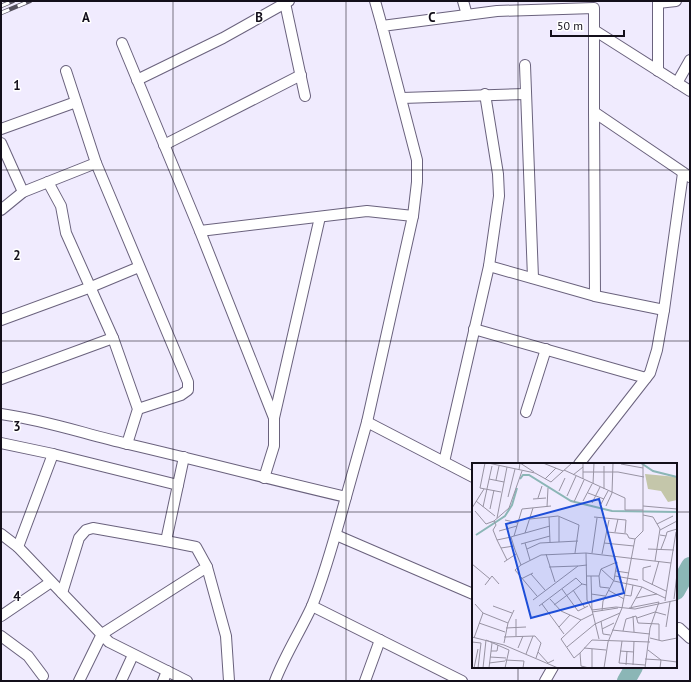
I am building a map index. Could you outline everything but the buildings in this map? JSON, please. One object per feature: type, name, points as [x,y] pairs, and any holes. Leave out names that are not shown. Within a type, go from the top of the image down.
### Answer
[{"type":"street","points":[[275,681],[284,658],[312,606],[336,535],[367,422],[413,216],[417,182],[417,160],[402,98],[375,1]]},
{"type":"street","points":[[463,1],[467,15]]},
{"type":"street","points":[[658,71],[658,2],[676,1]]},
{"type":"street","points":[[137,80],[223,38],[287,2],[305,96]]},
{"type":"street","points":[[382,26],[497,11],[526,5],[594,4],[595,296]]},
{"type":"street","points":[[594,30],[690,91]]},
{"type":"street","points":[[122,44],[200,231],[274,418]]},
{"type":"street","points":[[677,83],[690,60]]},
{"type":"street","points":[[525,65],[533,278]]},
{"type":"street","points":[[66,70],[96,163],[188,382],[188,390],[181,395],[138,409]]},
{"type":"street","points":[[164,145],[301,75]]},
{"type":"street","points":[[402,98],[485,94],[526,94]]},
{"type":"street","points":[[444,462],[489,266],[499,196],[498,174],[485,94]]},
{"type":"street","points":[[1,129],[76,102]]},
{"type":"street","points":[[580,463],[650,373],[657,350],[686,175],[594,112]]},
{"type":"street","points":[[1,143],[23,192]]},
{"type":"street","points":[[1,210],[23,192],[96,163]]},
{"type":"street","points":[[48,182],[61,206],[66,233],[113,338],[138,409],[127,444]]},
{"type":"street","points":[[200,231],[367,211],[413,216]]},
{"type":"street","points":[[264,478],[274,446],[274,418],[320,217]]},
{"type":"street","points":[[489,266],[595,296],[664,310]]},
{"type":"street","points":[[1,320],[91,287],[139,267]]},
{"type":"street","points":[[474,329],[646,378]]},
{"type":"street","points":[[1,379],[113,338]]},
{"type":"street","points":[[526,412],[546,349]]},
{"type":"street","points":[[1,414],[46,421],[127,444],[184,456],[264,478],[346,497]]},
{"type":"street","points":[[367,422],[472,476]]},
{"type":"street","points":[[1,443],[53,454],[178,485]]},
{"type":"street","points":[[18,547],[53,454]]},
{"type":"street","points":[[166,541],[184,456]]},
{"type":"street","points":[[62,593],[80,538],[86,530],[93,528],[196,547],[207,567],[226,636],[230,681]]},
{"type":"street","points":[[1,534],[18,547],[109,642],[187,681]]},
{"type":"street","points":[[336,535],[472,594]]},
{"type":"street","points":[[79,681],[102,634],[207,567]]},
{"type":"street","points":[[1,616],[51,582]]},
{"type":"street","points":[[312,606],[457,680]]},
{"type":"street","points":[[679,628],[690,638]]},
{"type":"street","points":[[1,636],[28,656],[43,676]]},
{"type":"street","points":[[365,681],[380,640]]},
{"type":"street","points":[[121,681],[134,654]]},
{"type":"street","points":[[545,681],[552,668]]},
{"type":"street","points":[[163,681],[167,671]]},
{"type":"waterway","points":[[677,589],[690,566]]},
{"type":"waterway","points":[[626,681],[633,668]]},
{"type":"railway","points":[[1,6],[13,1]]},
{"type":"railway","points":[[1,13],[30,1]]}]
